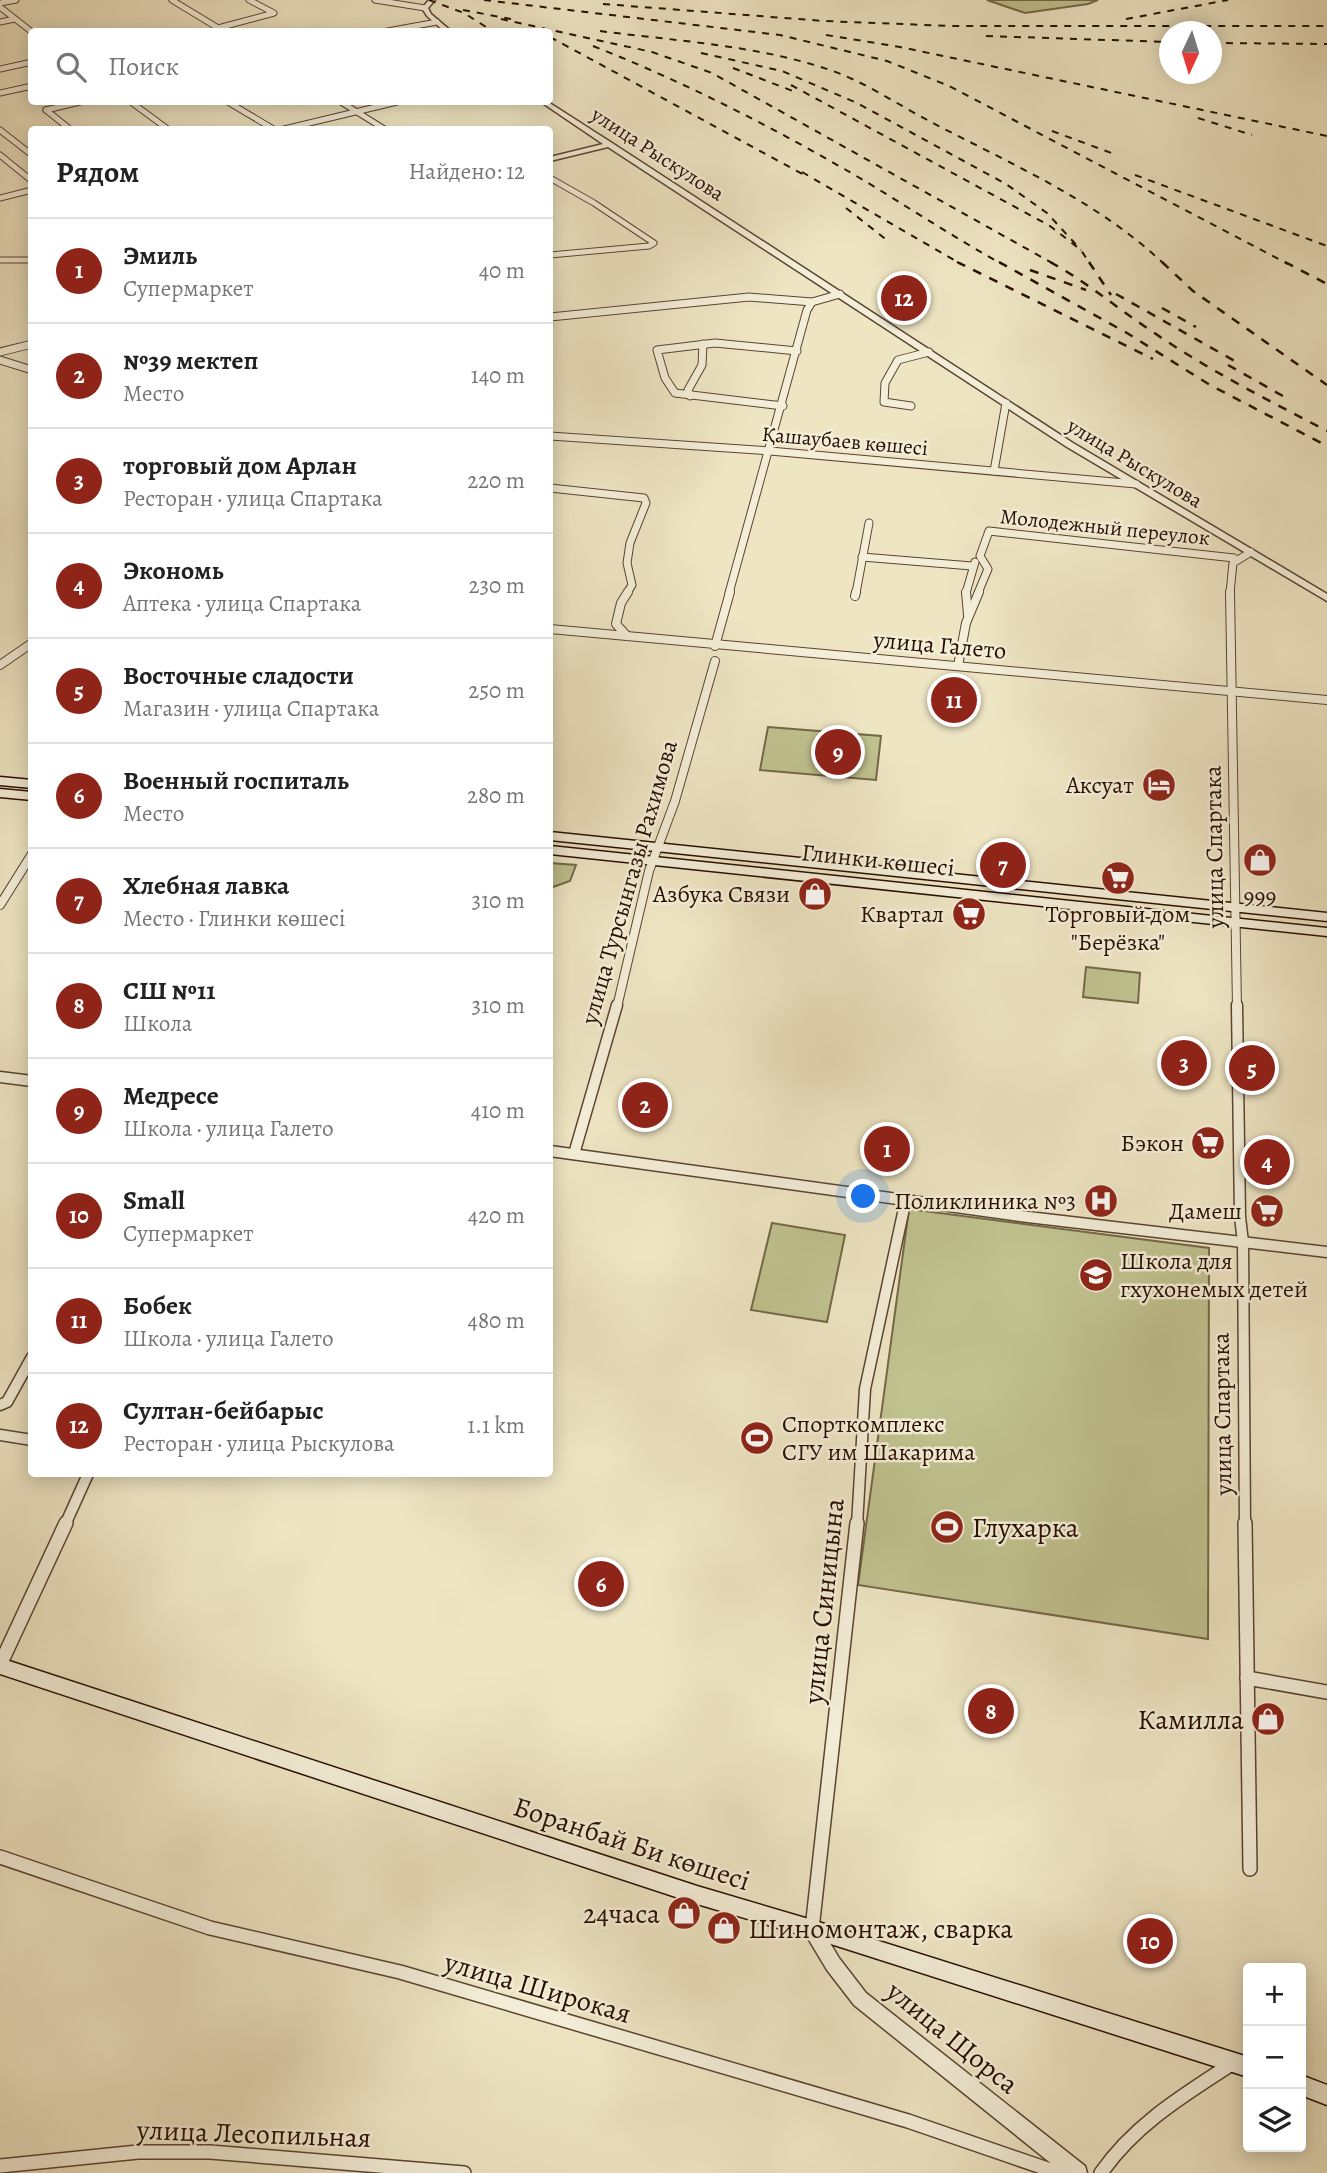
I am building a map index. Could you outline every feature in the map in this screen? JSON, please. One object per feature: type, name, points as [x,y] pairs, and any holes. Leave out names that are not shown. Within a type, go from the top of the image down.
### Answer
[{"type":"main road","points":[[1,790],[28,785]]},
{"type":"main road","points":[[1,790],[28,795]]},
{"type":"main road","points":[[1,790],[28,807]]},
{"type":"main road","name":"Глинки көшесі","points":[[553,836],[1327,917]]},
{"type":"main road","name":"Глинки көшесі","points":[[553,850],[1327,932]]},
{"type":"main road","name":"Боранбай Би көшесі","points":[[0,1666],[697,1895],[812,1928],[1241,2064]]},
{"type":"main road","points":[[1306,2087],[1327,2095]]},
{"type":"street","points":[[16,0],[0,5],[28,29]]},
{"type":"street","points":[[172,0],[218,28]]},
{"type":"street","points":[[227,28],[274,13],[249,0]]},
{"type":"street","points":[[375,0],[425,8],[444,28]]},
{"type":"street","points":[[425,8],[432,0]]},
{"type":"street","points":[[0,22],[15,19]]},
{"type":"street","points":[[404,28],[437,22]]},
{"type":"street","points":[[0,69],[28,63]]},
{"type":"street","points":[[0,93],[28,87]]},
{"type":"street","points":[[66,126],[46,110],[67,105]]},
{"type":"street","points":[[135,105],[163,126]]},
{"type":"street","points":[[233,105],[271,126]]},
{"type":"street","points":[[346,105],[380,126]]},
{"type":"street","points":[[295,126],[384,105]]},
{"type":"street","name":"улица Рыскулова","points":[[549,105],[1006,403],[1327,598]]},
{"type":"street","points":[[0,130],[28,152]]},
{"type":"street","points":[[553,158],[610,144]]},
{"type":"street","points":[[0,155],[28,178]]},
{"type":"street","points":[[553,180],[654,243],[649,247],[553,255]]},
{"type":"street","points":[[0,198],[28,191]]},
{"type":"street","points":[[0,260],[28,260]]},
{"type":"street","points":[[553,317],[749,297],[810,304],[839,294]]},
{"type":"street","points":[[715,646],[810,304]]},
{"type":"street","points":[[783,406],[690,396],[672,390],[662,374],[662,360],[657,350],[703,344],[797,351]]},
{"type":"street","points":[[690,396],[688,390],[704,357],[703,344]]},
{"type":"street","points":[[0,352],[28,345]]},
{"type":"street","points":[[911,406],[884,402],[886,383],[898,360],[929,352]]},
{"type":"street","points":[[0,360],[28,369]]},
{"type":"street","points":[[994,471],[1006,403]]},
{"type":"street","name":"Қашаубаев көшесі","points":[[553,436],[771,451],[1136,484]]},
{"type":"street","points":[[553,488],[644,498],[646,503],[626,554],[625,569],[632,584],[621,603],[616,624],[627,636]]},
{"type":"street","points":[[855,596],[869,523]]},
{"type":"street","name":"Молодежный переулок","points":[[958,666],[969,615],[988,569],[980,556],[989,531],[1234,558]]},
{"type":"street","points":[[1234,558],[1251,552]]},
{"type":"street","points":[[969,615],[966,589],[972,566],[980,556]]},
{"type":"street","points":[[862,557],[972,566]]},
{"type":"street","name":"улица Спартака","points":[[1234,558],[1230,564],[1240,1217],[1243,1242],[1250,1869]]},
{"type":"street","name":"улица Галето","points":[[553,629],[715,646],[1327,699]]},
{"type":"street","points":[[0,665],[28,646]]},
{"type":"street","name":"улица Турсынгазы Рахимова","points":[[574,1154],[610,1022],[620,996],[652,861],[659,847],[715,661]]},
{"type":"street","points":[[0,905],[28,860]]},
{"type":"street","points":[[0,1077],[28,1080]]},
{"type":"street","points":[[553,1151],[1028,1217],[1327,1252]]},
{"type":"street","name":"улица Синицына","points":[[812,1928],[859,1506],[865,1389],[905,1199]]},
{"type":"street","points":[[0,1405],[7,1402],[28,1364]]},
{"type":"street","points":[[0,1435],[28,1439]]},
{"type":"street","points":[[0,1666],[87,1477]]},
{"type":"street","points":[[1247,1678],[1327,1692]]},
{"type":"street","name":"улица Широкая","points":[[0,1857],[210,1927],[400,1972],[908,2120],[1059,2173]]},
{"type":"street","name":"улица Щорса","points":[[812,1928],[833,1964],[860,1998],[1079,2173]]},
{"type":"street","points":[[1101,2173],[1114,2151],[1145,2125],[1241,2064]]},
{"type":"street","name":"улица Лесопильная","points":[[0,2166],[138,2152],[210,2152],[464,2173]]},
{"type":"green space","points":[[987,0],[1098,0],[1088,4],[1025,13]]},
{"type":"green space","points":[[768,727],[881,736],[876,780],[760,770]]},
{"type":"green space","points":[[553,863],[576,865],[570,881],[553,887]]},
{"type":"green space","points":[[1086,967],[1140,973],[1138,1003],[1083,997]]},
{"type":"green space","points":[[909,1209],[1209,1248],[1208,1639],[858,1585]]},
{"type":"green space","points":[[772,1223],[845,1235],[827,1322],[751,1310]]},
{"type":"railway","points":[[429,0],[464,13],[488,28]]},
{"type":"railway","points":[[484,0],[780,35],[887,61],[949,86],[1288,264]]},
{"type":"railway","points":[[1126,19],[1228,0]]},
{"type":"railway","points":[[603,4],[824,21],[952,26],[1327,26]]},
{"type":"railway","points":[[463,10],[511,19]]},
{"type":"railway","points":[[501,19],[542,28]]},
{"type":"railway","points":[[553,30],[652,52],[712,73],[1054,264]]},
{"type":"railway","points":[[600,31],[745,49],[842,74],[1082,202],[1138,241],[1164,264]]},
{"type":"railway","points":[[826,35],[900,47],[1327,136]]},
{"type":"railway","points":[[986,36],[1159,42]]},
{"type":"railway","points":[[553,39],[808,177]]},
{"type":"railway","points":[[1222,43],[1327,44]]},
{"type":"railway","points":[[593,46],[697,92],[799,144],[1002,264]]},
{"type":"railway","points":[[701,53],[782,71],[857,103],[1006,184],[1047,213],[1081,250]]},
{"type":"railway","points":[[733,68],[798,93]]},
{"type":"railway","points":[[791,85],[1050,226],[1081,250]]},
{"type":"railway","points":[[1198,118],[1252,135]]},
{"type":"railway","points":[[1052,131],[1114,154]]},
{"type":"railway","points":[[802,172],[961,264]]},
{"type":"railway","points":[[1135,175],[1327,246]]},
{"type":"railway","points":[[846,208],[888,241]]},
{"type":"railway","points":[[1081,250],[1090,264]]},
{"type":"railway","points":[[957,262],[961,264]]},
{"type":"railway","points":[[999,262],[1127,333],[1210,385],[1327,446]]},
{"type":"railway","points":[[1050,262],[1195,359],[1327,431]]},
{"type":"railway","points":[[1089,262],[1111,295]]},
{"type":"railway","points":[[1162,262],[1193,291],[1327,385]]},
{"type":"railway","points":[[1285,262],[1327,284]]},
{"type":"railway","points":[[961,264],[1153,359]]},
{"type":"railway","points":[[1030,270],[1086,290]]},
{"type":"railway","points":[[1116,294],[1240,364]]},
{"type":"railway","points":[[1162,308],[1196,327]]},
{"type":"railway","points":[[1228,365],[1290,400]]},
{"type":"place","name":"Султан-бейбарыс","points":[[904,298]]},
{"type":"place","name":"Бобек","points":[[954,700]]},
{"type":"place","name":"Медресе","points":[[838,752]]},
{"type":"place","name":"Аксуат","points":[[1159,785]]},
{"type":"place","name":"999","points":[[1260,860]]},
{"type":"place","name":"Хлебная лавка","points":[[1003,865]]},
{"type":"place","name":"Торговый дом \"Берёзка\"","points":[[1118,878]]},
{"type":"place","name":"Азбука Связи","points":[[815,894]]},
{"type":"place","name":"Квартал","points":[[969,914]]},
{"type":"place","name":"торговый дом Арлан","points":[[1184,1063]]},
{"type":"place","name":"Восточные сладости","points":[[1252,1068]]},
{"type":"place","name":"№39 мектеп","points":[[645,1105]]},
{"type":"place","name":"Бэкон","points":[[1208,1143]]},
{"type":"place","name":"Эмиль","points":[[887,1149]]},
{"type":"place","name":"Экономь","points":[[1267,1162]]},
{"type":"place","name":"Поликлиника №3","points":[[1101,1201]]},
{"type":"place","name":"Дамеш","points":[[1267,1211]]},
{"type":"place","name":"Школа для гхухонемых детей","points":[[1096,1275]]},
{"type":"place","name":"Спорткомплекс СГУ им Шакарима","points":[[757,1438]]},
{"type":"place","name":"Глухарка","points":[[947,1527]]},
{"type":"place","name":"Военный госпиталь","points":[[601,1584]]},
{"type":"place","name":"СШ №11","points":[[991,1711]]},
{"type":"place","name":"Камилла","points":[[1268,1719]]},
{"type":"place","name":"24часа","points":[[684,1913]]},
{"type":"place","name":"Шиномонтаж, сварка","points":[[724,1928]]},
{"type":"place","name":"Small","points":[[1150,1941]]}]
